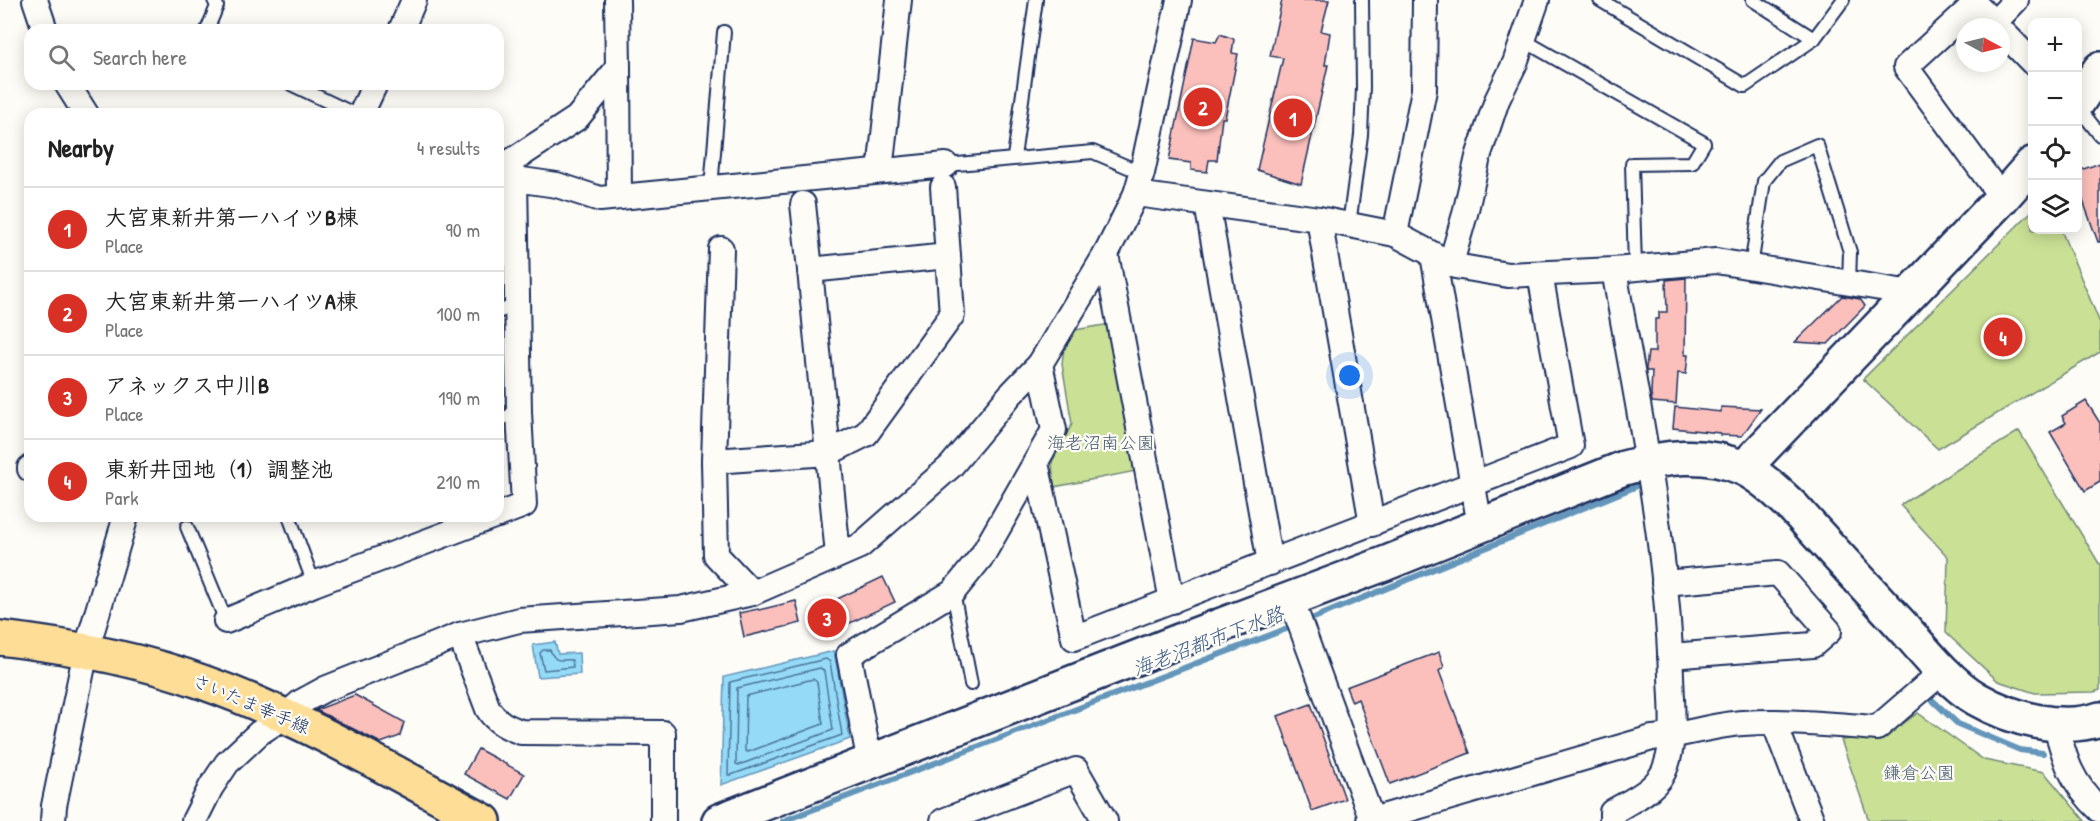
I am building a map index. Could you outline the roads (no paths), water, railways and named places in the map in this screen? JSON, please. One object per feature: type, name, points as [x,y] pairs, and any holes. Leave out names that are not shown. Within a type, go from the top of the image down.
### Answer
[{"type":"main road","name":"さいたま幸手線","points":[[0,638],[86,651],[151,666],[204,682],[285,716],[484,821]]},
{"type":"street","points":[[35,0],[43,24]]},
{"type":"street","points":[[403,24],[414,0]]},
{"type":"street","points":[[617,0],[619,197]]},
{"type":"street","points":[[880,171],[900,0]]},
{"type":"street","points":[[194,821],[211,787],[227,763],[259,733],[301,702],[325,689],[460,635],[519,620],[681,609],[752,593],[860,546],[951,466],[1010,395],[1040,364],[1106,254],[1139,184],[1179,0]]},
{"type":"street","points":[[1395,234],[1424,90],[1425,0]]},
{"type":"street","points":[[1480,526],[1442,259],[1465,214],[1478,157],[1497,100],[1515,63],[1537,0]]},
{"type":"street","points":[[2004,18],[2016,0]]},
{"type":"street","points":[[1960,18],[1975,4],[1989,18]]},
{"type":"street","points":[[1956,21],[1906,67],[2002,198]]},
{"type":"street","points":[[2010,39],[2028,58]]},
{"type":"street","points":[[505,173],[577,118],[618,68]]},
{"type":"street","points":[[2082,96],[2100,69]]},
{"type":"street","points":[[71,90],[82,108]]},
{"type":"street","points":[[364,108],[372,90]]},
{"type":"street","points":[[1744,468],[2028,169]]},
{"type":"street","points":[[505,173],[556,185],[600,199],[880,171],[945,176],[952,315],[866,434],[828,453],[714,461]]},
{"type":"street","points":[[504,512],[524,505],[509,416],[505,173]]},
{"type":"street","points":[[1139,184],[1207,204],[1319,219],[1395,234],[1442,259],[1508,275],[1624,269],[1716,261],[1911,293]]},
{"type":"street","points":[[803,204],[838,555]]},
{"type":"street","points":[[1207,204],[1270,564]]},
{"type":"street","points":[[1319,219],[1372,524]]},
{"type":"street","points":[[722,249],[714,461],[716,555],[752,593]]},
{"type":"street","points":[[1106,254],[1172,601]]},
{"type":"street","points":[[810,270],[948,256]]},
{"type":"street","points":[[1612,821],[1612,812],[1656,784],[1666,767],[1673,736],[1664,583],[1624,269]]},
{"type":"street","points":[[1036,463],[1074,638],[1571,446],[1540,274]]},
{"type":"street","points":[[870,763],[849,655],[953,592],[982,556],[1054,430],[1040,364]]},
{"type":"street","points":[[719,821],[1294,605],[1624,468],[1662,458],[1721,461],[1744,468],[1772,488],[1794,508],[1943,671],[1976,699],[2005,713],[2030,720],[2075,725],[2100,719]]},
{"type":"street","points":[[53,821],[54,806],[86,651],[124,522]]},
{"type":"street","points":[[226,621],[314,584],[478,522]]},
{"type":"street","points":[[1664,583],[1778,573],[1829,631],[1813,645],[1670,656]]},
{"type":"street","points":[[1294,605],[1370,821],[1652,738],[1740,723],[1774,722],[1877,728],[1943,671]]},
{"type":"street","points":[[460,635],[488,709],[494,718],[507,727],[521,732],[663,733],[661,810],[663,821]]},
{"type":"street","points":[[1774,722],[1812,821]]},
{"type":"street","points":[[2055,723],[2066,764],[2085,796],[2100,810]]},
{"type":"street","points":[[943,821],[988,813],[1076,770],[1106,821]]},
{"type":"lane","points":[[210,24],[217,6],[214,0]]},
{"type":"lane","points":[[1014,157],[1036,0]]},
{"type":"lane","points":[[1349,225],[1361,135],[1362,0]]},
{"type":"lane","points":[[1599,0],[1745,86],[1814,39],[1843,0]]},
{"type":"lane","points":[[1753,0],[1814,39]]},
{"type":"lane","points":[[711,188],[724,32]]},
{"type":"lane","points":[[1523,40],[1704,143],[1692,163],[1632,164],[1624,269]]},
{"type":"lane","points":[[304,90],[341,108]]},
{"type":"lane","points":[[2082,112],[2100,135]]},
{"type":"lane","points":[[1751,267],[1764,181],[1780,161],[1817,145],[1850,252],[1849,283]]},
{"type":"lane","points":[[945,176],[1014,157],[1093,152],[1139,184]]},
{"type":"lane","points":[[291,522],[314,584]]},
{"type":"lane","points":[[187,527],[226,621]]},
{"type":"lane","points":[[953,592],[971,684]]},
{"type":"water","points":[[555,642],[558,654],[579,653],[580,674],[538,677],[533,645]]},
{"type":"water","points":[[834,651],[850,739],[721,785],[724,677]]},
{"type":"waterway","name":"海老沼都市下水路","points":[[1304,622],[1642,484]]},
{"type":"waterway","name":"海老沼都市下水路","points":[[783,821],[1294,626]]},
{"type":"waterway","name":"海老沼都市下水路","points":[[1929,697],[1958,724],[2020,750],[2043,753]]},
{"type":"place","name":"大宮東新井第一ハイツA棟","points":[[1203,107]]},
{"type":"place","name":"大宮東新井第一ハイツB棟","points":[[1293,118]]},
{"type":"place","name":"東新井団地（1）調整池","points":[[2003,337]]},
{"type":"place","name":"アネックス中川B","points":[[827,618]]},
{"type":"park label","name":"海老沼南公園","points":[[1101,443]]},
{"type":"park label","name":"鎌倉公園","points":[[1919,773]]}]
